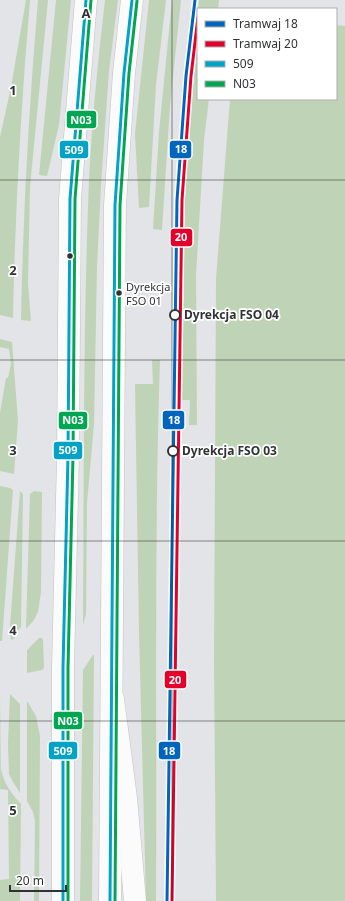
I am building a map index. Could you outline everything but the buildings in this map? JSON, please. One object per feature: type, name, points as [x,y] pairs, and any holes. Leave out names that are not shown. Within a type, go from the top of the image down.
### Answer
[{"type":"main road","points":[[62,901],[63,675],[68,464],[70,199],[86,0]]},
{"type":"main road","points":[[110,901],[115,204],[124,73],[132,0]]},
{"type":"main road","points":[[112,699],[126,798],[135,901]]},
{"type":"green space","points":[[26,0],[30,0],[19,159],[13,318],[0,315],[0,137],[11,87]]},
{"type":"green space","points":[[38,0],[48,0],[30,187],[28,284],[31,321],[21,320],[27,160]]},
{"type":"green space","points":[[56,0],[71,0],[59,125],[47,176],[39,175]]},
{"type":"green space","points":[[105,0],[118,0],[109,71],[101,185],[97,267],[94,424],[87,503],[86,614],[83,625],[86,259],[90,155]]},
{"type":"green space","points":[[149,0],[166,0],[156,85],[149,207],[139,208],[135,134]]},
{"type":"green space","points":[[172,0],[181,0],[170,106],[162,230],[153,229],[159,132]]},
{"type":"green space","points":[[199,0],[219,0],[218,8],[198,8]]},
{"type":"green space","points":[[197,21],[197,100],[209,100],[204,140],[196,275],[197,425],[189,425],[190,400],[177,400],[180,286],[179,251],[186,131]]},
{"type":"green space","points":[[337,25],[345,26],[345,901],[216,901],[214,661],[216,279],[230,100],[337,100]]},
{"type":"green space","points":[[0,339],[12,342],[18,421],[14,474],[0,471],[0,413],[6,378],[8,378],[11,364],[9,349],[0,347]]},
{"type":"green space","points":[[152,360],[160,360],[156,563],[156,901],[146,901],[139,632],[135,384],[153,384]]},
{"type":"green space","points":[[0,486],[13,490],[2,641],[0,641]]},
{"type":"green space","points":[[20,491],[23,494],[21,627],[15,634],[15,638],[11,640],[10,626]]},
{"type":"green space","points":[[34,491],[42,492],[41,592],[38,612],[34,620],[26,629],[30,494]]},
{"type":"green space","points":[[39,638],[42,638],[43,640],[44,668],[42,670],[27,673],[27,650]]},
{"type":"green space","points":[[93,655],[92,901],[80,901],[83,670]]},
{"type":"green space","points":[[10,694],[20,704],[20,793],[9,774],[8,743]]},
{"type":"green space","points":[[1,696],[1,769],[8,788],[21,804],[20,901],[0,901],[0,880],[9,879],[8,790],[0,789]]},
{"type":"green space","points":[[27,701],[36,716],[40,736],[39,901],[34,901],[35,821],[33,812],[27,801]]},
{"type":"tram line","name":"18","points":[[167,901],[177,200],[186,76],[195,0]]},
{"type":"tram line","name":"20","points":[[172,901],[182,200],[191,76],[197,25]]},
{"type":"transit line","name":"509","points":[[63,901],[63,668],[68,456],[70,199],[86,0]]},
{"type":"transit line","name":"N03","points":[[68,901],[68,668],[73,456],[75,199],[91,0]]},
{"type":"transit line","name":"509","points":[[110,901],[115,205],[124,73],[132,0]]},
{"type":"transit line","name":"N03","points":[[115,901],[120,205],[129,73],[137,1]]},
{"type":"place","name":"Dyrekcja FSO 01","points":[[119,293]]},
{"type":"place","name":"Dyrekcja FSO 04","points":[[175,315]]},
{"type":"place","name":"Dyrekcja FSO 03","points":[[173,451]]}]
